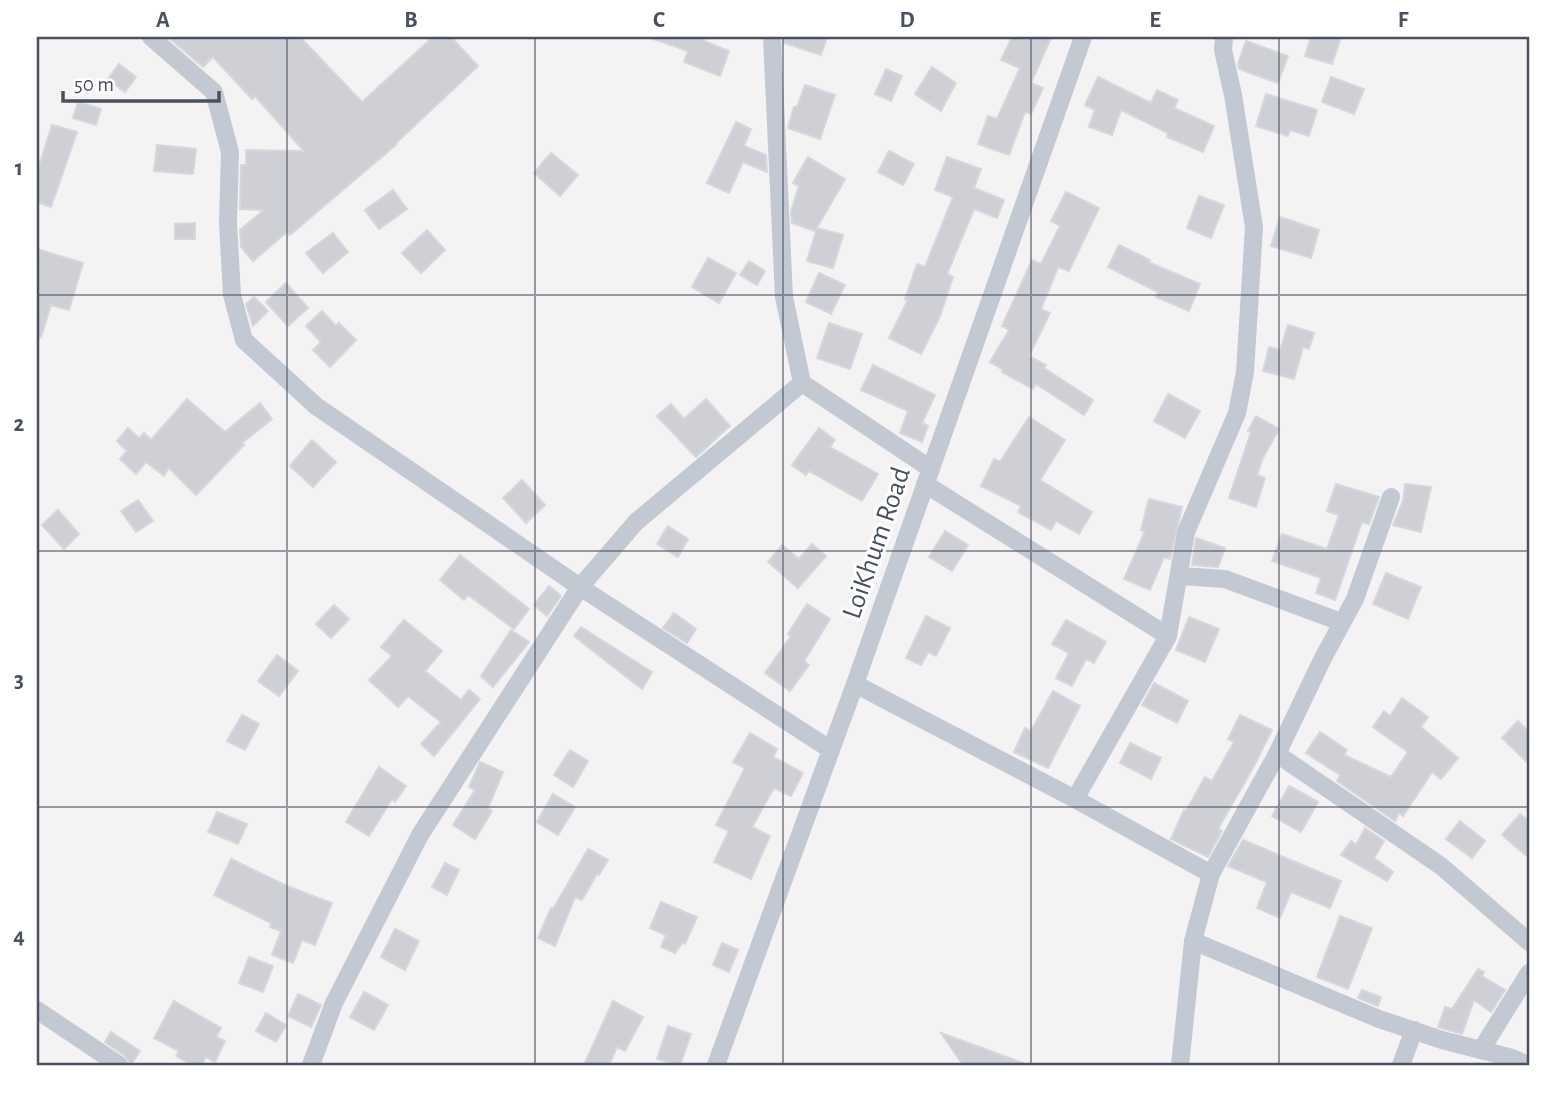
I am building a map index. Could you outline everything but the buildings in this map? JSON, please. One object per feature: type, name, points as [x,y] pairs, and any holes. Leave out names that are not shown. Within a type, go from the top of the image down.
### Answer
[{"type":"street","points":[[151,37],[214,92],[230,152],[232,295],[244,340],[316,406],[580,587],[831,750]]},
{"type":"street","points":[[772,37],[784,297],[802,383],[928,477],[1168,636]]},
{"type":"street","name":"LoiKhum Road","points":[[716,1065],[855,684],[1083,37]]},
{"type":"street","points":[[1075,799],[1168,636],[1186,532],[1237,413],[1245,372],[1254,227],[1233,94],[1223,50],[1224,37]]},
{"type":"street","points":[[310,1065],[334,1003],[420,835],[580,587],[636,522],[802,383]]},
{"type":"street","points":[[1180,1065],[1193,941],[1211,874],[1278,754],[1355,598],[1391,497]]},
{"type":"street","points":[[1180,576],[1225,579],[1341,622]]},
{"type":"street","points":[[855,684],[1075,799],[1211,874]]},
{"type":"street","points":[[1278,754],[1441,866],[1529,942]]},
{"type":"street","points":[[1193,941],[1353,1008],[1528,1065]]},
{"type":"street","points":[[1481,1050],[1529,973]]},
{"type":"street","points":[[37,1010],[119,1065]]},
{"type":"street","points":[[1401,1065],[1414,1030]]}]
